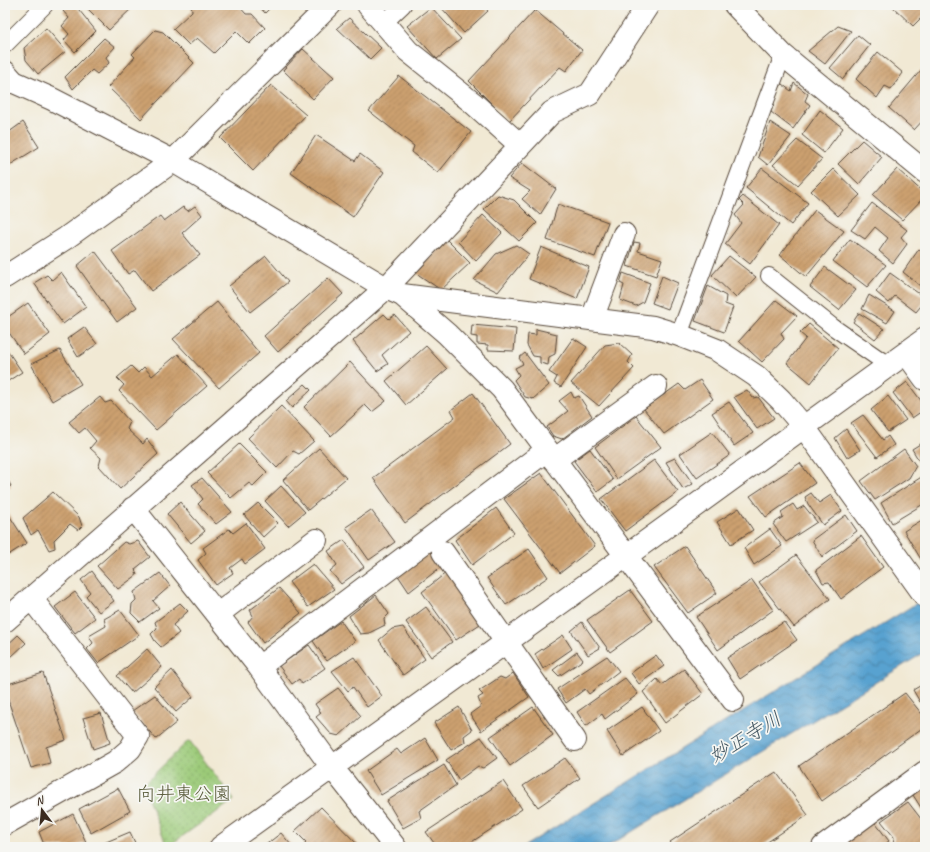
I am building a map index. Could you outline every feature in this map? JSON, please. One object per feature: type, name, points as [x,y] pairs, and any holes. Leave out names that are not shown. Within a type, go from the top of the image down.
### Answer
[{"type":"street","points":[[5,277],[66,238],[173,161],[330,5]]},
{"type":"street","points":[[368,5],[408,51],[473,103],[520,145]]},
{"type":"street","points":[[5,621],[133,508],[394,291],[520,145],[552,112],[590,94],[648,5]]},
{"type":"street","points":[[745,9],[782,55],[925,172]]},
{"type":"street","points":[[5,72],[14,82],[52,99],[173,161],[394,291],[447,334],[502,390],[733,700]]},
{"type":"street","points":[[592,319],[624,234]]},
{"type":"street","points":[[394,291],[653,327],[718,350],[756,376],[781,400],[804,427],[925,596]]},
{"type":"street","points":[[220,847],[626,556],[925,339]]},
{"type":"street","points":[[897,359],[925,379]]},
{"type":"street","points":[[259,667],[551,455],[656,386]]},
{"type":"street","points":[[133,508],[259,667],[331,766],[394,847]]},
{"type":"street","points":[[218,614],[316,540]]},
{"type":"street","points":[[443,552],[507,641],[575,740]]},
{"type":"street","points":[[5,824],[115,762],[130,749],[138,736],[31,598]]},
{"type":"street","points":[[823,847],[925,772]]},
{"type":"lane","points":[[5,45],[46,5]]},
{"type":"lane","points":[[384,23],[403,5]]},
{"type":"lane","points":[[679,335],[782,55]]},
{"type":"lane","points":[[769,276],[833,327],[897,359]]},
{"type":"green space","name":"向井東公園","points":[[189,740],[234,800],[167,847],[143,785]]},
{"type":"water","name":"妙正寺川","points":[[925,598],[925,652],[607,847],[523,847]]},
{"type":"building","points":[[68,5],[75,5],[96,31],[75,52],[64,40],[69,34],[62,26],[69,18],[63,11]]},
{"type":"building","points":[[84,5],[135,5],[109,30]]},
{"type":"building","points":[[191,5],[238,5],[246,14],[252,14],[265,28],[249,44],[236,31],[214,53],[197,38],[189,45],[173,29],[192,11]]},
{"type":"building","points":[[258,5],[273,5],[265,13]]},
{"type":"building","points":[[439,5],[483,5],[488,11],[464,33]]},
{"type":"building","points":[[891,5],[925,5],[925,14],[913,26]]},
{"type":"building","points":[[431,7],[461,39],[437,59],[407,26]]},
{"type":"building","points":[[535,10],[582,50],[566,71],[560,67],[509,121],[469,81]]},
{"type":"building","points":[[349,18],[381,48],[370,59],[337,28]]},
{"type":"building","points":[[838,26],[851,31],[825,64],[808,51]]},
{"type":"building","points":[[46,28],[66,51],[38,74],[26,60],[24,48]]},
{"type":"building","points":[[155,30],[163,32],[194,63],[141,119],[108,87],[135,57],[132,54]]},
{"type":"building","points":[[858,35],[870,45],[843,79],[830,68]]},
{"type":"building","points":[[104,38],[115,47],[106,57],[109,63],[97,74],[92,70],[73,89],[65,77]]},
{"type":"building","points":[[303,49],[334,77],[313,99],[283,70]]},
{"type":"building","points":[[878,52],[903,73],[891,89],[885,86],[877,98],[856,79]]},
{"type":"building","points":[[921,70],[925,73],[925,118],[914,130],[889,108]]},
{"type":"building","points":[[399,76],[471,132],[438,173],[412,152],[414,146],[369,111]]},
{"type":"building","points":[[794,83],[808,94],[805,101],[810,105],[793,129],[771,112],[778,90],[782,84],[791,91]]},
{"type":"building","points":[[271,85],[306,115],[253,171],[220,138]]},
{"type":"building","points":[[820,110],[843,128],[824,153],[802,135]]},
{"type":"building","points":[[23,122],[39,147],[5,168],[5,135]]},
{"type":"building","points":[[770,122],[791,136],[768,165],[758,157]]},
{"type":"building","points":[[316,135],[355,161],[360,154],[384,172],[353,217],[291,173]]},
{"type":"building","points":[[797,140],[822,159],[798,185],[773,165]]},
{"type":"building","points":[[862,140],[882,157],[859,184],[838,164]]},
{"type":"building","points":[[522,163],[556,189],[540,215],[522,199],[530,191],[509,178]]},
{"type":"building","points":[[762,168],[808,203],[791,225],[746,188]]},
{"type":"building","points":[[833,169],[860,195],[838,216],[811,191]]},
{"type":"building","points":[[897,169],[925,194],[925,196],[902,220],[873,195]]},
{"type":"building","points":[[498,195],[514,200],[537,223],[519,241],[484,209]]},
{"type":"building","points":[[743,196],[779,225],[750,264],[725,244],[741,223],[735,215],[744,205],[739,200]]},
{"type":"building","points":[[872,203],[907,230],[901,237],[907,244],[893,263],[879,251],[888,238],[875,227],[865,239],[851,230]]},
{"type":"building","points":[[558,204],[608,222],[595,257],[547,240]]},
{"type":"building","points":[[195,206],[202,215],[182,233],[200,255],[151,291],[135,270],[128,274],[112,251],[160,216],[164,221],[183,207],[188,211]]},
{"type":"building","points":[[815,210],[844,231],[806,277],[780,255]]},
{"type":"building","points":[[483,215],[502,233],[476,261],[458,242]]},
{"type":"building","points":[[850,239],[886,265],[867,287],[833,261]]},
{"type":"building","points":[[447,240],[470,263],[441,290],[416,273]]},
{"type":"building","points":[[634,242],[640,243],[638,251],[662,259],[656,276],[627,266]]},
{"type":"building","points":[[516,245],[529,254],[498,292],[474,280],[496,254]]},
{"type":"building","points":[[541,247],[589,267],[577,299],[529,279]]},
{"type":"building","points":[[919,249],[925,254],[925,290],[903,272]]},
{"type":"building","points":[[95,251],[137,307],[117,322],[77,266]]},
{"type":"building","points":[[266,256],[288,282],[250,312],[229,286]]},
{"type":"building","points":[[729,256],[756,277],[736,298],[712,275]]},
{"type":"building","points":[[825,267],[856,290],[839,310],[810,287]]},
{"type":"building","points":[[61,272],[86,307],[63,324],[34,283],[47,275],[52,280]]},
{"type":"building","points":[[623,273],[650,283],[643,302],[636,306],[620,300],[624,285],[620,283]]},
{"type":"building","points":[[890,273],[925,298],[925,301],[916,312],[895,296],[889,303],[876,292]]},
{"type":"building","points":[[662,276],[678,283],[668,309],[652,303]]},
{"type":"building","points":[[328,278],[343,294],[278,352],[264,336]]},
{"type":"building","points":[[708,286],[726,296],[725,304],[733,307],[724,332],[695,321]]},
{"type":"building","points":[[869,295],[895,311],[887,323],[862,309]]},
{"type":"building","points":[[776,300],[797,316],[781,333],[784,339],[762,362],[739,341]]},
{"type":"building","points":[[217,302],[259,353],[219,388],[173,339]]},
{"type":"building","points":[[28,303],[50,334],[24,354],[5,327],[5,319]]},
{"type":"building","points":[[859,313],[884,329],[875,339],[853,322]]},
{"type":"building","points":[[384,314],[389,319],[395,315],[409,331],[382,355],[388,364],[377,371],[353,341]]},
{"type":"building","points":[[809,324],[838,348],[811,383],[787,363],[806,338],[800,333]]},
{"type":"building","points":[[472,325],[516,329],[514,351],[488,350],[488,345],[477,344],[477,337],[471,336]]},
{"type":"building","points":[[84,327],[97,344],[78,357],[67,339]]},
{"type":"building","points":[[536,329],[557,334],[555,354],[549,357],[548,365],[540,363],[540,357],[533,356],[527,345],[528,334],[536,335]]},
{"type":"building","points":[[573,338],[587,347],[561,387],[554,383],[557,377],[549,372]]},
{"type":"building","points":[[619,343],[632,355],[628,362],[634,368],[599,406],[571,383],[605,345]]},
{"type":"building","points":[[426,346],[447,369],[406,405],[386,381]]},
{"type":"building","points":[[5,347],[22,372],[5,383]]},
{"type":"building","points":[[60,350],[81,384],[52,401],[31,364]]},
{"type":"building","points":[[525,353],[549,385],[533,399],[525,397],[514,380],[519,375],[515,368],[523,364],[519,358]]},
{"type":"building","points":[[178,354],[207,386],[156,430],[119,391],[124,385],[117,378],[131,366],[138,373],[144,367],[152,376]]},
{"type":"building","points":[[350,362],[386,401],[372,412],[365,405],[331,436],[304,407]]},
{"type":"building","points":[[700,380],[713,399],[664,434],[644,409],[679,384],[685,390]]},
{"type":"building","points":[[907,382],[925,406],[925,409],[912,418],[893,393]]},
{"type":"building","points":[[305,384],[311,390],[292,408],[286,401]]},
{"type":"building","points":[[747,390],[753,398],[758,397],[774,418],[757,429],[734,397]]},
{"type":"building","points":[[571,392],[574,398],[579,396],[592,416],[562,439],[553,436],[547,427],[568,411],[559,401]]},
{"type":"building","points":[[473,393],[510,444],[405,523],[373,478],[455,417],[451,410]]},
{"type":"building","points":[[888,396],[906,420],[888,432],[871,410]]},
{"type":"building","points":[[100,397],[105,403],[111,401],[130,422],[127,429],[143,444],[147,439],[158,454],[120,489],[99,466],[101,458],[90,448],[96,441],[85,428],[79,433],[69,422]]},
{"type":"building","points":[[729,402],[753,433],[734,446],[712,413]]},
{"type":"building","points":[[281,406],[314,441],[299,454],[293,451],[277,468],[248,438]]},
{"type":"building","points":[[863,415],[883,440],[888,436],[894,445],[877,457],[851,423]]},
{"type":"building","points":[[636,416],[661,447],[617,479],[595,447]]},
{"type":"building","points":[[846,429],[860,450],[847,458],[835,438]]},
{"type":"building","points":[[712,432],[730,455],[697,478],[680,454]]},
{"type":"building","points":[[925,441],[925,471],[912,449]]},
{"type":"building","points":[[239,444],[267,472],[253,486],[249,483],[231,498],[207,473]]},
{"type":"building","points":[[319,448],[346,478],[308,510],[283,480]]},
{"type":"building","points":[[590,449],[613,480],[597,492],[574,461]]},
{"type":"building","points":[[904,449],[916,466],[909,478],[875,500],[861,481]]},
{"type":"building","points":[[675,458],[693,484],[683,489],[666,462]]},
{"type":"building","points":[[654,460],[678,492],[625,531],[601,499]]},
{"type":"building","points":[[800,463],[815,483],[766,517],[750,496]]},
{"type":"building","points":[[541,473],[595,546],[560,573],[504,499]]},
{"type":"building","points":[[5,475],[11,486],[5,489]]},
{"type":"building","points":[[923,476],[925,479],[925,503],[892,523],[881,503]]},
{"type":"building","points":[[202,478],[232,512],[216,524],[198,504],[203,499],[192,485]]},
{"type":"building","points":[[281,486],[305,512],[288,526],[265,501]]},
{"type":"building","points":[[53,492],[79,517],[82,526],[78,530],[70,524],[54,540],[55,548],[49,550],[38,530],[31,535],[23,518]]},
{"type":"building","points":[[811,493],[819,503],[831,495],[842,511],[823,525],[808,504],[805,497]]},
{"type":"building","points":[[180,502],[205,531],[191,543],[167,514]]},
{"type":"building","points":[[258,503],[278,523],[263,537],[244,515]]},
{"type":"building","points":[[793,504],[797,510],[804,506],[817,522],[786,542],[773,524],[783,517],[781,512]]},
{"type":"building","points":[[496,508],[514,533],[472,565],[455,540]]},
{"type":"building","points":[[739,508],[753,530],[731,544],[717,522]]},
{"type":"building","points":[[5,509],[27,543],[5,557]]},
{"type":"building","points":[[371,510],[395,542],[369,560],[346,527]]},
{"type":"building","points":[[846,515],[857,531],[822,557],[812,540]]},
{"type":"building","points":[[925,518],[925,559],[922,561],[904,531]]},
{"type":"building","points":[[246,523],[265,549],[245,564],[242,559],[230,568],[233,573],[216,585],[198,560],[206,553],[203,548],[229,529],[233,533]]},
{"type":"building","points":[[770,529],[782,546],[754,565],[744,548]]},
{"type":"building","points":[[861,536],[883,567],[841,599],[829,582],[823,583],[816,570]]},
{"type":"building","points":[[344,540],[364,567],[341,584],[330,571],[337,565],[328,551]]},
{"type":"building","points":[[138,541],[150,557],[135,569],[137,575],[118,589],[97,566],[124,542],[129,544]]},
{"type":"building","points":[[685,546],[717,593],[688,613],[654,567]]},
{"type":"building","points":[[529,549],[548,577],[506,605],[487,578]]},
{"type":"building","points":[[431,550],[442,566],[409,592],[397,574]]},
{"type":"building","points":[[796,555],[830,599],[794,627],[759,582]]},
{"type":"building","points":[[313,564],[334,589],[308,607],[289,582]]},
{"type":"building","points":[[92,571],[114,601],[99,612],[86,596],[90,592],[81,580]]},
{"type":"building","points":[[447,572],[480,624],[456,640],[422,592]]},
{"type":"building","points":[[160,573],[170,586],[153,601],[159,608],[140,622],[131,613],[132,604],[136,600],[134,592]]},
{"type":"building","points":[[752,580],[773,610],[718,650],[696,617]]},
{"type":"building","points":[[279,588],[301,613],[263,643],[248,622],[253,616],[250,610]]},
{"type":"building","points":[[630,590],[653,621],[610,652],[587,620]]},
{"type":"building","points":[[75,592],[95,618],[75,633],[55,607]]},
{"type":"building","points":[[376,595],[389,614],[384,619],[385,625],[369,633],[360,634],[349,616]]},
{"type":"building","points":[[180,603],[188,611],[173,625],[179,633],[161,647],[151,634],[157,628],[155,622]]},
{"type":"building","points":[[426,607],[452,642],[431,657],[406,622]]},
{"type":"building","points":[[120,610],[139,635],[98,663],[87,649],[93,643],[89,636],[106,626],[104,619]]},
{"type":"building","points":[[341,621],[355,641],[327,661],[313,641]]},
{"type":"building","points":[[582,622],[600,648],[588,655],[571,631]]},
{"type":"building","points":[[784,622],[797,640],[740,679],[727,658]]},
{"type":"building","points":[[403,627],[425,659],[403,675],[379,640],[392,629]]},
{"type":"building","points":[[18,635],[26,643],[11,657],[5,650],[5,647]]},
{"type":"building","points":[[563,635],[572,649],[543,669],[535,654]]},
{"type":"building","points":[[309,645],[325,668],[302,684],[299,679],[292,684],[279,666]]},
{"type":"building","points":[[147,649],[162,667],[132,693],[117,676]]},
{"type":"building","points":[[577,652],[583,660],[559,676],[553,670]]},
{"type":"building","points":[[656,655],[664,666],[639,684],[631,673]]},
{"type":"building","points":[[607,656],[619,671],[589,694],[585,689],[566,703],[557,689]]},
{"type":"building","points":[[354,657],[382,696],[367,707],[353,687],[348,691],[332,671]]},
{"type":"building","points":[[684,669],[703,694],[665,723],[643,692],[657,679],[662,685]]},
{"type":"building","points":[[172,670],[193,697],[176,712],[154,687]]},
{"type":"building","points":[[43,673],[66,740],[46,747],[50,763],[31,768],[5,691],[5,685]]},
{"type":"building","points":[[513,673],[529,697],[481,731],[470,714],[481,706],[478,698],[483,695],[479,691],[500,677],[505,679]]},
{"type":"building","points":[[625,678],[638,694],[605,719],[602,714],[586,726],[577,712]]},
{"type":"building","points":[[925,683],[925,699],[920,702],[913,690]]},
{"type":"building","points":[[338,688],[361,716],[339,736],[331,734],[316,717],[321,713],[315,704]]},
{"type":"building","points":[[905,693],[925,718],[925,726],[822,801],[799,766]]},
{"type":"building","points":[[155,695],[177,722],[156,739],[132,711]]},
{"type":"building","points":[[459,707],[472,730],[464,736],[465,742],[451,750],[434,723]]},
{"type":"building","points":[[533,707],[553,735],[510,766],[490,737]]},
{"type":"building","points":[[642,707],[659,731],[623,756],[607,731]]},
{"type":"building","points":[[101,713],[110,743],[93,749],[83,718]]},
{"type":"building","points":[[481,737],[497,758],[483,768],[478,766],[459,780],[446,760]]},
{"type":"building","points":[[425,738],[438,760],[381,795],[366,771],[397,749],[401,754]]},
{"type":"building","points":[[565,758],[580,778],[538,807],[523,786]]},
{"type":"building","points":[[444,765],[456,785],[419,811],[421,818],[403,828],[387,801]]},
{"type":"building","points":[[776,772],[808,815],[760,847],[674,847],[670,842]]},
{"type":"building","points":[[503,781],[522,809],[464,847],[437,847],[426,832]]},
{"type":"building","points":[[925,786],[925,814],[913,795]]},
{"type":"building","points":[[118,788],[130,811],[91,833],[79,809]]},
{"type":"building","points":[[908,802],[925,824],[925,843],[919,847],[893,847],[894,837],[881,821]]},
{"type":"building","points":[[321,807],[360,847],[301,847],[306,842],[295,831]]},
{"type":"building","points":[[73,814],[86,842],[74,847],[45,847],[39,832]]},
{"type":"building","points":[[873,820],[889,841],[881,847],[845,847],[842,843]]},
{"type":"building","points":[[130,832],[137,847],[100,847],[99,845]]},
{"type":"building","points":[[281,833],[292,846],[291,847],[263,847]]}]
